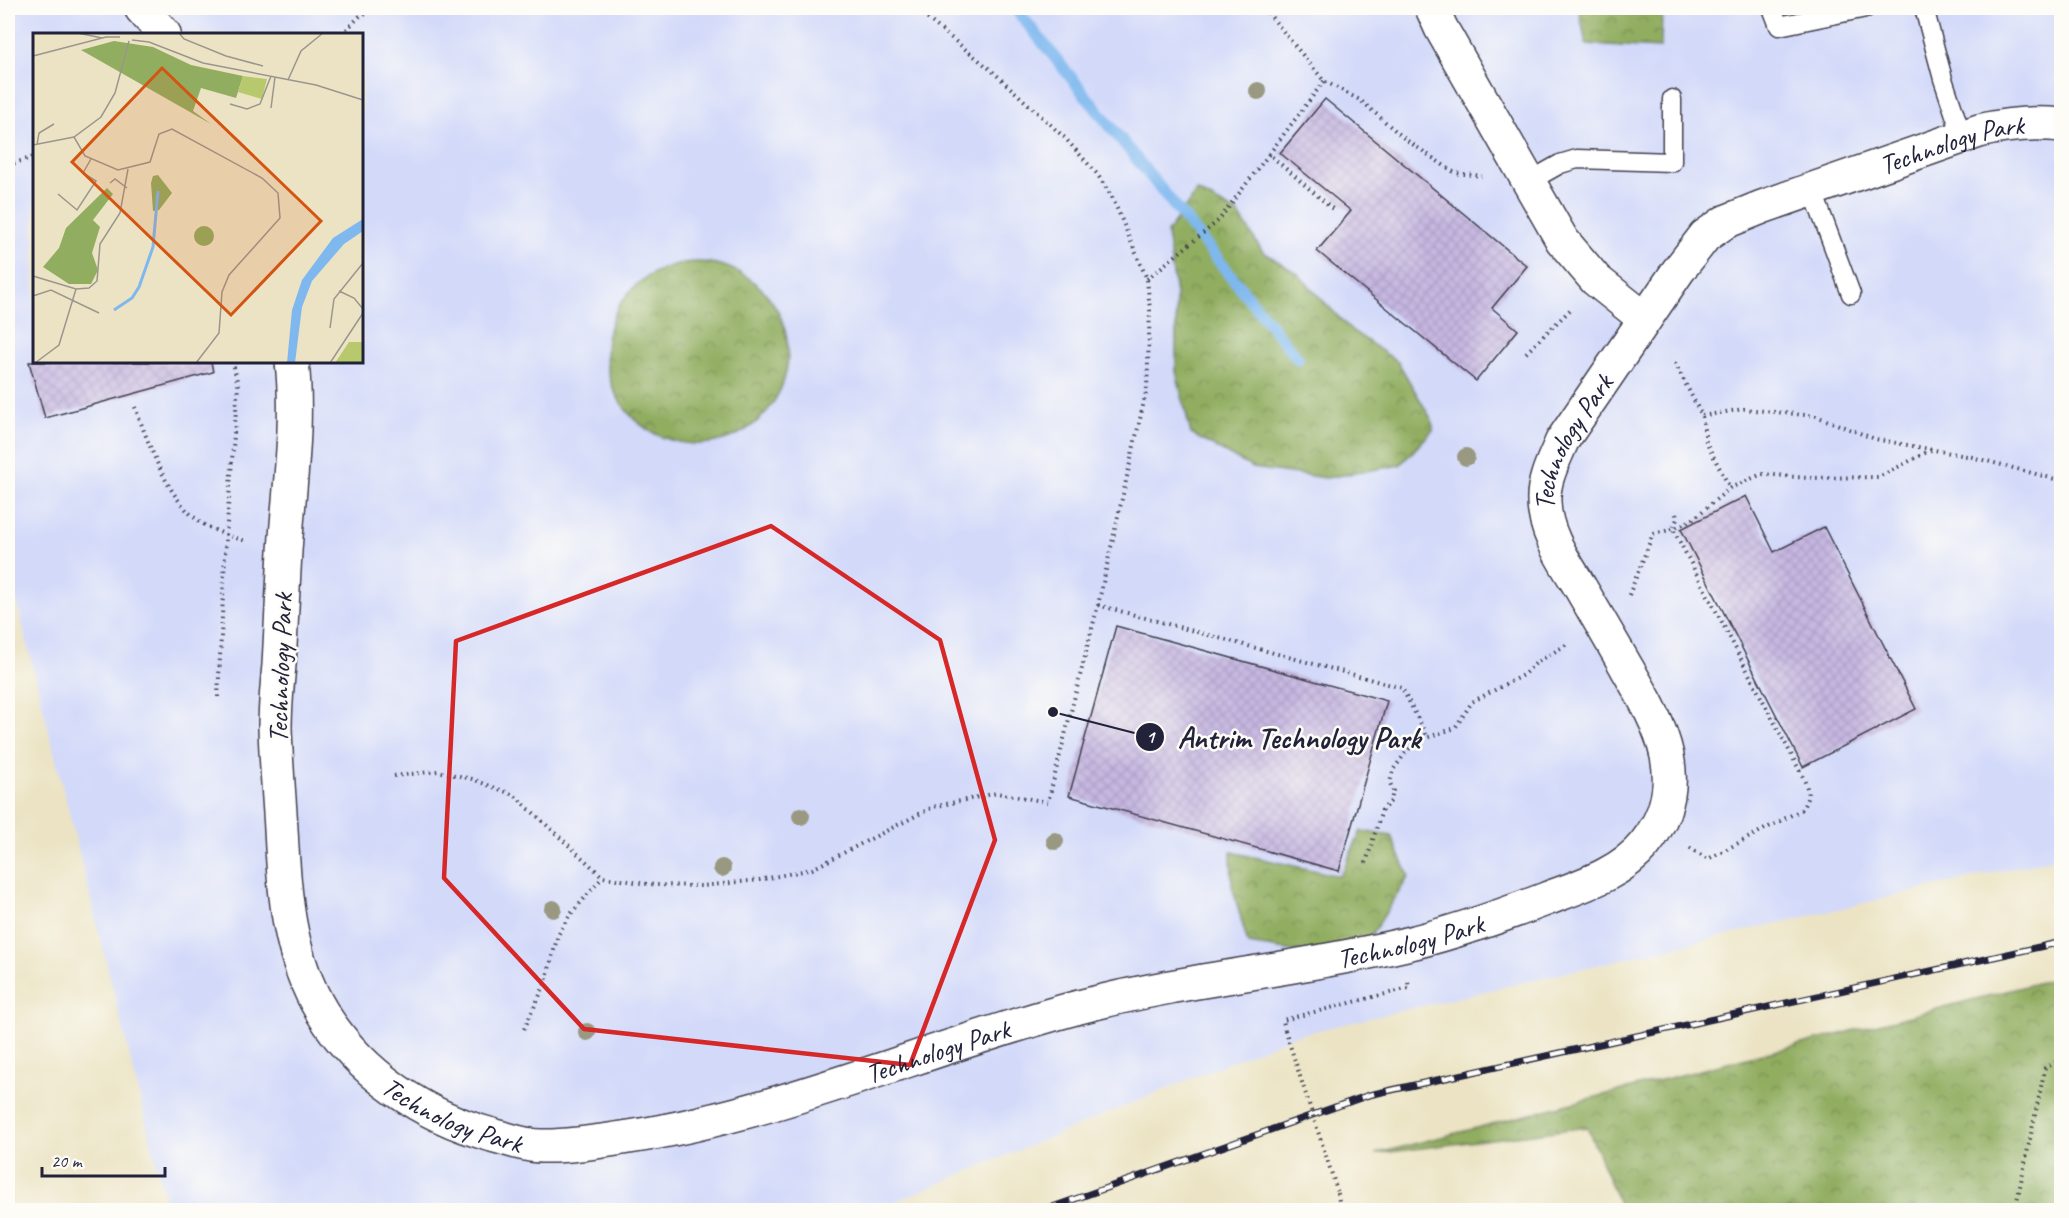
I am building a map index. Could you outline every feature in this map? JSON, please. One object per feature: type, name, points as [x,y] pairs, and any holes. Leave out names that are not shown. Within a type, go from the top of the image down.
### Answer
[{"type":"street","points":[[141,8],[163,33]]},
{"type":"street","points":[[1432,8],[1441,28],[1562,240],[1596,280],[1645,319]]},
{"type":"street","name":"Technology Park","points":[[292,363],[295,422],[275,726],[284,881],[289,923],[303,973],[322,1012],[354,1054],[385,1083],[420,1106],[478,1131],[539,1146],[606,1140],[684,1128],[1105,1000],[1138,992],[1340,958],[1458,930],[1515,911],[1607,874],[1629,860],[1645,844],[1664,812],[1668,792],[1667,753],[1653,713],[1549,531],[1544,501],[1548,472],[1562,441],[1678,271],[1705,236],[1725,222],[1962,136],[1997,126],[2036,122],[2061,125]]},
{"type":"lane","points":[[1772,8],[1779,26],[1866,8]]},
{"type":"lane","points":[[1924,8],[1943,79],[1962,136]]},
{"type":"lane","points":[[1528,182],[1560,164],[1577,159],[1671,162],[1672,99]]},
{"type":"lane","points":[[1812,189],[1851,294]]},
{"type":"path","points":[[343,33],[360,16],[377,8]]},
{"type":"path","points":[[394,776],[438,771],[472,779],[514,795],[603,877],[654,885],[702,886],[759,880],[812,869],[933,807],[997,793],[1048,802],[1098,605],[1147,388],[1150,310],[1147,279],[1112,197],[1097,174],[1066,140],[990,69],[914,8]]},
{"type":"path","points":[[1264,8],[1324,81],[1360,100],[1405,139],[1455,173],[1528,182]]},
{"type":"path","points":[[1147,279],[1218,221],[1324,81]]},
{"type":"path","points":[[1269,154],[1335,211]]},
{"type":"path","points":[[8,165],[33,157]]},
{"type":"path","points":[[1526,353],[1570,310],[1596,280]]},
{"type":"path","points":[[218,697],[226,536],[238,385],[233,363]]},
{"type":"path","points":[[1676,363],[1702,417],[1707,442],[1730,488]]},
{"type":"path","points":[[135,407],[149,446],[165,478],[184,507],[201,523],[226,536],[285,552]]},
{"type":"path","points":[[1702,417],[1744,410],[1816,416],[1875,439],[1972,457],[2061,481]]},
{"type":"path","points":[[1366,863],[1382,810],[1391,801],[1393,791],[1390,783],[1393,770],[1407,752],[1417,741],[1455,728],[1472,702],[1522,675],[1536,663],[1623,610],[1653,534],[1673,529],[1693,519],[1730,488],[1762,474],[1808,478],[1879,477],[1931,450]]},
{"type":"path","points":[[1656,826],[1708,859],[1801,810],[1808,799],[1808,788],[1803,777],[1673,529],[1677,519],[1676,514]]},
{"type":"path","points":[[1098,605],[1402,688],[1428,738]]},
{"type":"path","points":[[524,1029],[545,984],[558,934],[569,916],[603,877]]},
{"type":"path","points":[[1340,1210],[1338,1193],[1283,1020],[1398,990]]},
{"type":"path","points":[[2015,1210],[2045,1068],[2061,1059]]},
{"type":"highlighted area","points":[[771,526],[940,640],[995,840],[910,1065],[584,1029],[444,878],[456,641]]},
{"type":"shaded area","points":[[8,8],[2061,8],[2061,857],[1293,1036],[875,1210],[168,1210],[8,567]]},
{"type":"green space","points":[[1579,8],[1662,8],[1661,48],[1586,44]]},
{"type":"green space","points":[[1197,191],[1239,214],[1262,251],[1298,274],[1350,329],[1398,362],[1433,422],[1433,430],[1400,465],[1326,478],[1253,468],[1191,434],[1176,371],[1176,295],[1167,233]]},
{"type":"green space","points":[[697,262],[732,269],[761,289],[781,318],[788,353],[781,388],[761,417],[732,437],[697,444],[662,437],[633,417],[613,388],[606,353],[613,318],[633,289],[662,269]]},
{"type":"green space","points":[[1361,831],[1391,836],[1409,876],[1369,939],[1306,953],[1248,944],[1232,886],[1231,852],[1340,876]]},
{"type":"green space","points":[[2061,977],[2061,1210],[1622,1210],[1587,1127],[1375,1154]]},
{"type":"building","points":[[1325,99],[1527,266],[1492,308],[1518,330],[1476,381],[1317,251],[1351,211],[1280,153]]},
{"type":"building","points":[[29,362],[211,363],[213,372],[45,418]]},
{"type":"building","points":[[1746,496],[1774,552],[1824,527],[1916,709],[1803,767],[1681,529]]},
{"type":"building","points":[[1116,626],[1387,701],[1339,871],[1069,796]]},
{"type":"waterway","points":[[1015,8],[1298,359]]},
{"type":"railway","points":[[1044,1210],[1369,1095],[2062,942]]},
{"type":"place","name":"Antrim Technology Park","points":[[1053,712]]}]
